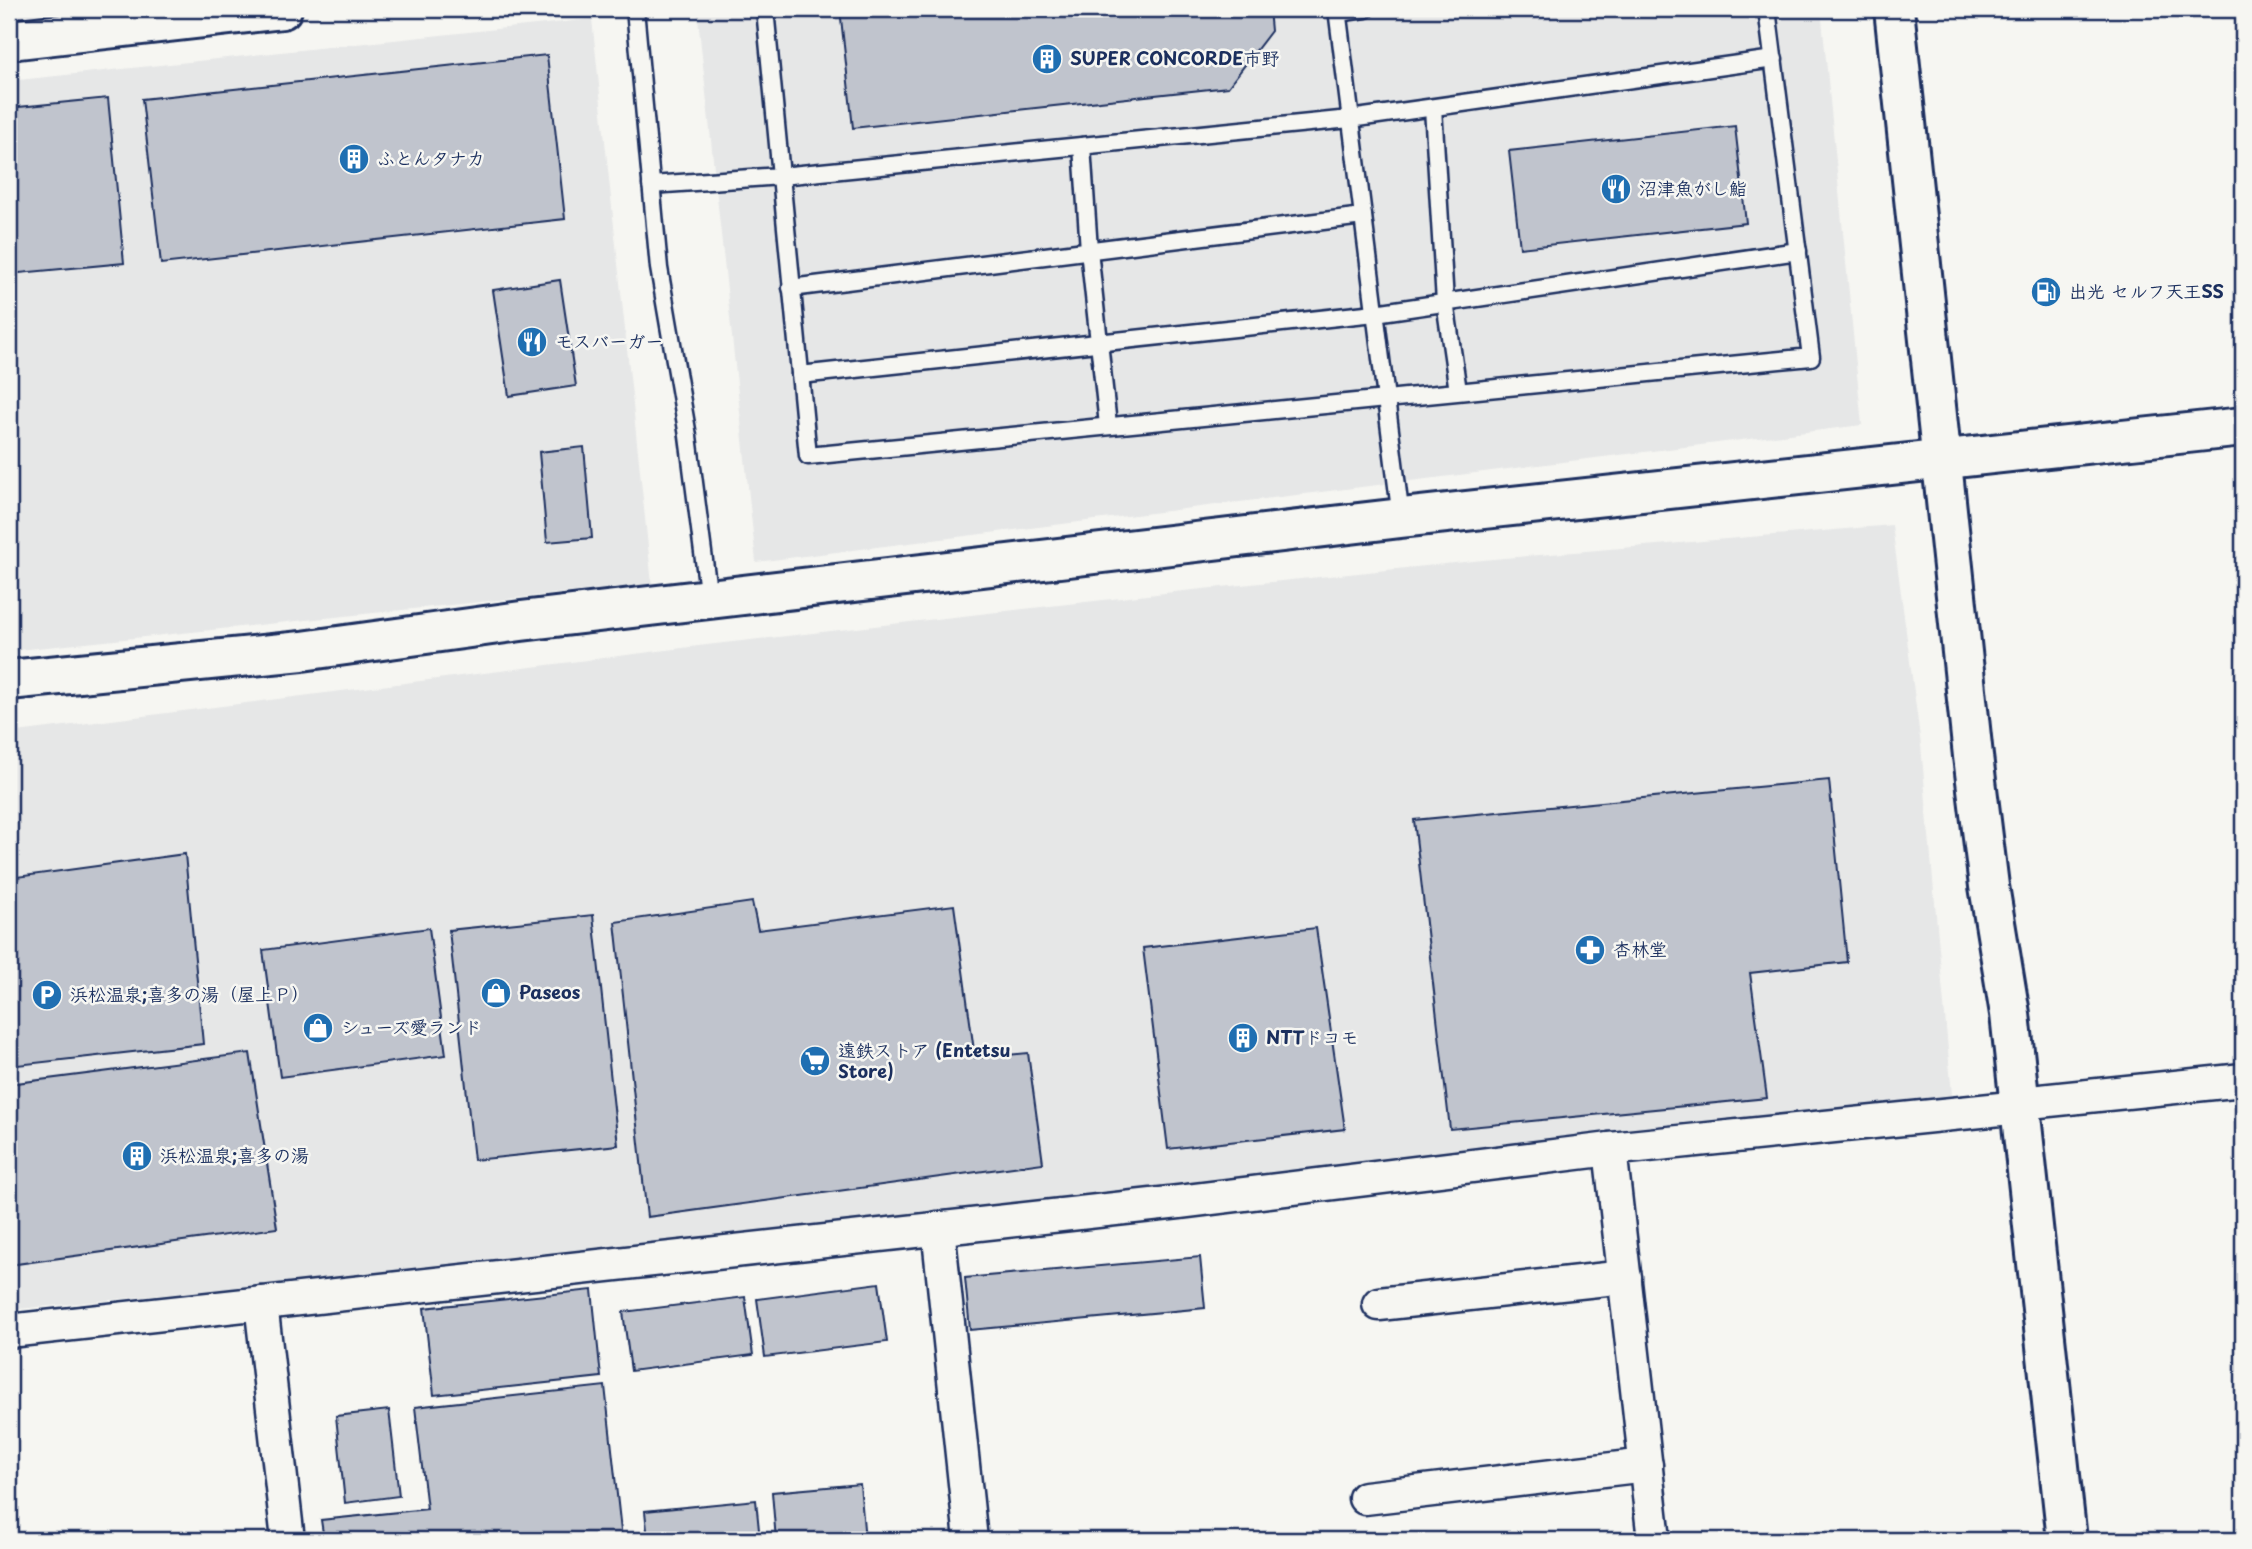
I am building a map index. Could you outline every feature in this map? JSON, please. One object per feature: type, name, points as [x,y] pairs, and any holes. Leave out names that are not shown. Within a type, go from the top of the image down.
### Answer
[{"type":"street","points":[[9,40],[282,9]]},
{"type":"street","points":[[1894,9],[1973,756],[1989,886],[2010,1014],[2001,1108],[2067,1540]]},
{"type":"street","points":[[9,680],[302,651],[521,621],[1401,518],[2243,427]]},
{"type":"street","points":[[9,1331],[1179,1202],[1610,1149],[2243,1080]]},
{"type":"street","points":[[1610,1149],[1654,1540]]},
{"type":"street","points":[[938,1228],[971,1540]]},
{"type":"street","points":[[1379,1304],[1625,1277]]},
{"type":"street","points":[[261,1303],[288,1540]]},
{"type":"street","points":[[1365,1498],[1646,1465]]},
{"type":"lane","points":[[635,9],[659,268],[688,436],[709,599]]},
{"type":"lane","points":[[765,9],[808,456],[1811,357],[1767,9]]},
{"type":"lane","points":[[1366,9],[1337,11],[1401,518]]},
{"type":"lane","points":[[651,185],[780,176],[1350,119],[1773,59]]},
{"type":"lane","points":[[1433,108],[1445,302],[1458,391]]},
{"type":"lane","points":[[1083,146],[1089,250],[1108,425]]},
{"type":"lane","points":[[791,288],[1363,216]]},
{"type":"lane","points":[[800,375],[1375,313],[1798,251]]},
{"type":"shaded area","points":[[9,9],[102,9],[9,18]]},
{"type":"shaded area","points":[[697,9],[1821,9],[1862,425],[756,562]]},
{"type":"shaded area","points":[[592,19],[652,584],[9,651],[9,81]]},
{"type":"shaded area","points":[[1892,525],[1921,745],[1952,1095],[612,1251],[9,1310],[9,733],[698,646],[1174,592],[1493,559]]},
{"type":"building","name":"SUPER CONCORDE市野","points":[[840,9],[1269,9],[1271,31],[1228,87],[853,128]]},
{"type":"building","name":"ふとんタナカ","points":[[547,55],[565,219],[161,264],[142,99]]},
{"type":"building","points":[[108,98],[124,263],[9,274],[9,108]]},
{"type":"building","points":[[1735,126],[1746,223],[1520,248],[1509,151]]},
{"type":"building","points":[[560,280],[576,386],[509,396],[493,290]]},
{"type":"building","points":[[584,447],[592,538],[547,542],[539,452]]},
{"type":"building","points":[[1829,780],[1847,962],[1750,973],[1767,1098],[1450,1129],[1414,820]]},
{"type":"building","points":[[185,854],[203,1044],[9,1066],[9,878]]},
{"type":"building","points":[[752,902],[758,930],[954,905],[975,1058],[1028,1053],[1043,1163],[647,1217],[615,922]]},
{"type":"building","points":[[593,915],[618,1145],[474,1160],[449,930]]},
{"type":"building","points":[[429,928],[446,1055],[280,1077],[263,950]]},
{"type":"building","name":"NTTドコモ","points":[[1316,928],[1345,1129],[1168,1149],[1143,948]]},
{"type":"building","name":"浜松温泉;喜多の湯","points":[[250,1053],[277,1228],[9,1265],[9,1084]]},
{"type":"building","points":[[1200,1257],[1205,1308],[970,1330],[965,1278]]},
{"type":"building","points":[[879,1283],[887,1342],[765,1357],[757,1299]]},
{"type":"building","points":[[592,1290],[601,1377],[434,1395],[424,1308]]},
{"type":"building","points":[[745,1297],[753,1355],[631,1371],[623,1312]]},
{"type":"building","points":[[605,1386],[622,1540],[324,1540],[321,1520],[427,1509],[415,1407]]},
{"type":"building","points":[[389,1410],[399,1496],[345,1503],[336,1416]]},
{"type":"building","points":[[860,1484],[865,1540],[776,1540],[772,1492]]},
{"type":"building","points":[[756,1500],[760,1540],[648,1540],[645,1511]]},
{"type":"place","name":"SUPER CONCORDE市野","points":[[1047,59]]},
{"type":"place","name":"ふとんタナカ","points":[[354,159]]},
{"type":"place","name":"沼津魚がし鮨","points":[[1616,189]]},
{"type":"place","name":"出光 セルフ天王SS","points":[[2046,292]]},
{"type":"place","name":"モスバーガー","points":[[532,342]]},
{"type":"place","name":"杏林堂","points":[[1590,950]]},
{"type":"place","name":"Paseos","points":[[496,993]]},
{"type":"place","name":"浜松温泉;喜多の湯（屋上Ｐ）","points":[[47,995]]},
{"type":"place","name":"シューズ愛ランド","points":[[318,1028]]},
{"type":"place","name":"NTTドコモ","points":[[1243,1038]]},
{"type":"place","name":"遠鉄ストア (Entetsu Store)","points":[[815,1061]]},
{"type":"place","name":"浜松温泉;喜多の湯","points":[[137,1156]]}]
